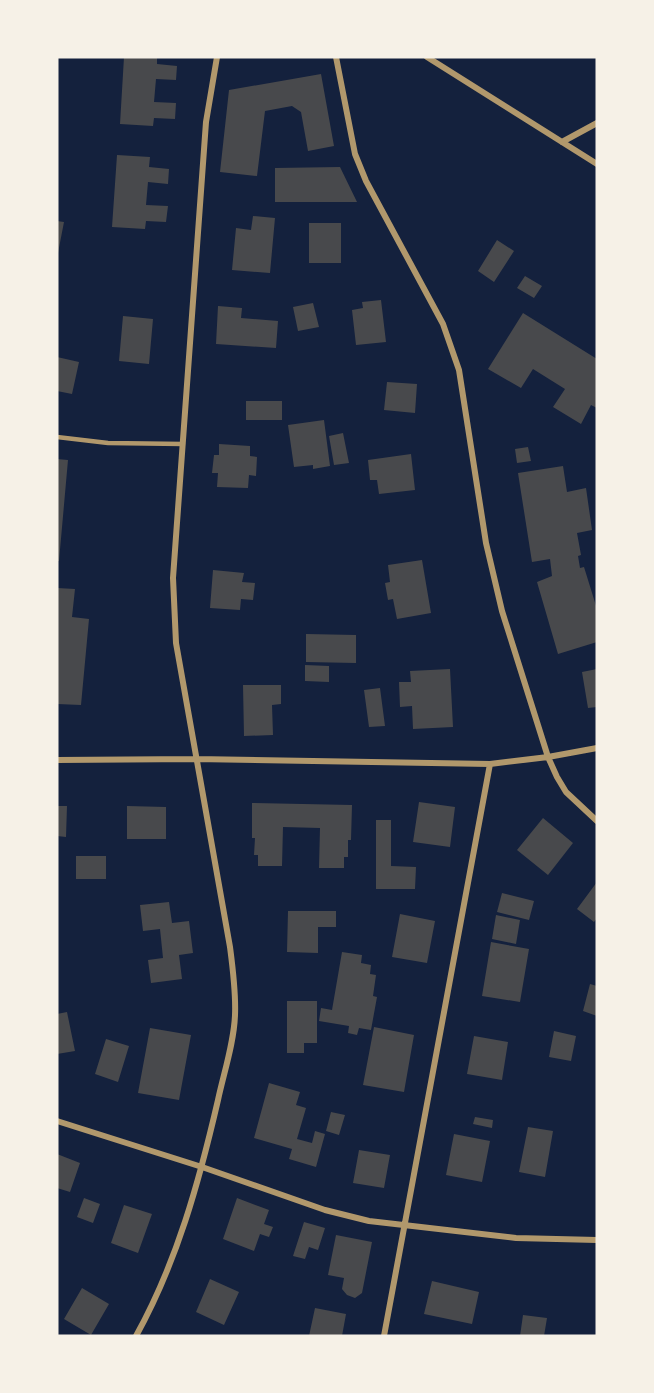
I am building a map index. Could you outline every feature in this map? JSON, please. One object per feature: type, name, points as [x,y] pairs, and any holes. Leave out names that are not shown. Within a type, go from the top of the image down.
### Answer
[{"type":"street","points":[[136,1336],[163,1285],[202,1167],[233,1028],[235,983],[173,614],[173,578],[206,122],[212,74],[217,57]]},
{"type":"street","points":[[336,57],[355,154],[443,324],[456,362],[493,577],[548,757],[566,792],[597,821]]},
{"type":"street","points":[[427,57],[597,164]]},
{"type":"street","points":[[562,142],[597,123]]},
{"type":"street","points":[[57,760],[196,759],[490,764],[597,748]]},
{"type":"street","points":[[384,1336],[490,764]]},
{"type":"street","points":[[57,1121],[202,1167],[325,1210],[403,1226],[516,1239],[597,1240]]},
{"type":"lane","points":[[57,437],[108,443],[183,444]]},
{"type":"building","points":[[124,57],[157,57],[157,64],[177,66],[176,80],[156,79],[154,102],[176,103],[175,119],[154,118],[153,126],[120,124]]},
{"type":"building","points":[[321,74],[334,146],[308,151],[301,112],[292,106],[265,111],[257,176],[220,172],[229,90]]},
{"type":"building","points":[[117,155],[150,157],[149,167],[169,169],[168,184],[148,182],[146,205],[168,206],[166,222],[146,221],[145,229],[112,227]]},
{"type":"building","points":[[340,167],[357,202],[275,202],[275,168]]},
{"type":"building","points":[[253,216],[275,218],[270,273],[232,270],[236,228],[251,230]]},
{"type":"building","points":[[57,221],[64,222],[58,253],[57,253]]},
{"type":"building","points":[[309,223],[341,223],[341,263],[309,263]]},
{"type":"building","points":[[497,240],[514,251],[494,282],[478,271]]},
{"type":"building","points":[[525,276],[542,286],[534,298],[517,288]]},
{"type":"building","points":[[381,300],[386,342],[356,345],[352,310],[363,308],[362,302]]},
{"type":"building","points":[[313,303],[319,327],[298,331],[293,307]]},
{"type":"building","points":[[218,306],[242,308],[241,318],[278,321],[276,348],[216,344]]},
{"type":"building","points":[[523,313],[597,359],[597,408],[591,405],[581,424],[553,407],[565,389],[533,369],[521,388],[488,369]]},
{"type":"building","points":[[123,316],[153,319],[149,364],[119,361]]},
{"type":"building","points":[[57,357],[79,362],[72,394],[57,391]]},
{"type":"building","points":[[387,382],[417,384],[415,413],[384,410]]},
{"type":"building","points":[[246,401],[282,401],[282,420],[246,420]]},
{"type":"building","points":[[324,420],[330,466],[313,469],[313,465],[294,467],[288,425]]},
{"type":"building","points":[[343,433],[349,463],[334,465],[329,436]]},
{"type":"building","points":[[219,444],[250,446],[250,456],[257,457],[256,476],[249,475],[248,488],[217,487],[218,473],[212,473],[214,455],[219,455]]},
{"type":"building","points":[[528,447],[531,461],[517,463],[515,449]]},
{"type":"building","points":[[411,454],[415,490],[379,494],[377,480],[370,480],[368,460]]},
{"type":"building","points":[[57,459],[68,460],[59,561],[57,561]]},
{"type":"building","points":[[563,466],[567,492],[586,488],[592,530],[577,533],[581,555],[578,556],[580,568],[584,567],[597,609],[597,642],[558,654],[537,582],[552,576],[550,559],[532,562],[518,473]]},
{"type":"building","points":[[422,560],[431,613],[397,619],[393,599],[388,600],[385,583],[390,582],[388,565]]},
{"type":"building","points":[[213,570],[244,573],[242,582],[255,583],[253,600],[241,599],[240,610],[210,608]]},
{"type":"building","points":[[57,588],[75,589],[72,617],[89,619],[81,705],[57,704]]},
{"type":"building","points":[[306,634],[356,635],[356,663],[306,662]]},
{"type":"building","points":[[305,665],[329,666],[329,682],[305,681]]},
{"type":"building","points":[[450,669],[453,727],[413,729],[412,706],[400,707],[399,682],[411,682],[410,671]]},
{"type":"building","points":[[597,669],[597,707],[588,708],[582,672]]},
{"type":"building","points":[[243,685],[281,685],[281,704],[272,705],[273,735],[244,736]]},
{"type":"building","points":[[380,688],[385,726],[369,727],[364,690]]},
{"type":"building","points":[[419,802],[455,807],[450,847],[413,842]]},
{"type":"building","points":[[252,803],[352,805],[351,840],[348,840],[348,857],[344,857],[344,868],[319,868],[320,828],[283,827],[282,866],[258,866],[258,855],[254,855],[255,838],[252,838]]},
{"type":"building","points":[[57,806],[67,806],[66,837],[57,836]]},
{"type":"building","points":[[127,806],[166,807],[166,839],[127,839]]},
{"type":"building","points":[[543,818],[573,843],[548,875],[517,850]]},
{"type":"building","points":[[376,820],[391,820],[391,866],[416,867],[415,889],[376,889]]},
{"type":"building","points":[[76,856],[106,856],[106,879],[76,879]]},
{"type":"building","points":[[597,882],[597,918],[594,922],[577,909]]},
{"type":"building","points":[[502,893],[534,901],[529,920],[497,912]]},
{"type":"building","points":[[169,902],[172,923],[189,921],[193,953],[179,955],[182,979],[151,983],[148,960],[163,958],[160,929],[143,931],[140,905]]},
{"type":"building","points":[[288,911],[336,911],[336,927],[318,927],[318,953],[287,952]]},
{"type":"building","points":[[400,914],[435,921],[427,963],[392,957]]},
{"type":"building","points":[[496,915],[520,920],[516,944],[492,939]]},
{"type":"building","points":[[491,942],[529,949],[520,1002],[482,996]]},
{"type":"building","points":[[342,952],[362,955],[361,963],[371,965],[370,974],[376,975],[373,996],[377,997],[371,1030],[359,1028],[357,1035],[348,1033],[349,1026],[319,1021],[321,1008],[332,1010]]},
{"type":"building","points":[[590,984],[597,986],[597,1016],[583,1011]]},
{"type":"building","points":[[287,1001],[317,1001],[317,1043],[304,1043],[304,1053],[287,1053]]},
{"type":"building","points":[[67,1012],[75,1051],[57,1054],[57,1014]]},
{"type":"building","points":[[374,1027],[414,1035],[404,1092],[363,1085]]},
{"type":"building","points":[[150,1028],[191,1035],[179,1100],[138,1093]]},
{"type":"building","points":[[554,1031],[576,1036],[571,1061],[549,1057]]},
{"type":"building","points":[[474,1036],[508,1042],[502,1080],[467,1074]]},
{"type":"building","points":[[106,1039],[129,1046],[118,1082],[95,1074]]},
{"type":"building","points":[[269,1083],[300,1092],[296,1105],[306,1108],[297,1139],[312,1143],[315,1131],[325,1134],[316,1167],[289,1159],[292,1149],[254,1138]]},
{"type":"building","points":[[331,1112],[345,1115],[339,1135],[326,1131]]},
{"type":"building","points":[[475,1117],[493,1120],[492,1128],[473,1124]]},
{"type":"building","points":[[528,1127],[553,1131],[545,1177],[519,1172]]},
{"type":"building","points":[[454,1134],[490,1141],[482,1182],[446,1175]]},
{"type":"building","points":[[359,1150],[390,1155],[384,1188],[353,1183]]},
{"type":"building","points":[[57,1154],[80,1163],[70,1192],[57,1188]]},
{"type":"building","points":[[84,1198],[100,1204],[93,1223],[77,1217]]},
{"type":"building","points":[[237,1198],[269,1210],[264,1224],[273,1227],[269,1237],[260,1234],[254,1251],[223,1239]]},
{"type":"building","points":[[124,1205],[152,1214],[138,1253],[111,1243]]},
{"type":"building","points":[[304,1222],[325,1228],[318,1250],[309,1247],[305,1259],[293,1256]]},
{"type":"building","points":[[336,1235],[372,1242],[362,1293],[355,1298],[347,1295],[342,1289],[344,1278],[328,1275]]},
{"type":"building","points":[[210,1279],[239,1292],[224,1325],[196,1312]]},
{"type":"building","points":[[432,1281],[479,1292],[472,1324],[424,1314]]},
{"type":"building","points":[[82,1288],[109,1304],[91,1335],[64,1319]]},
{"type":"building","points":[[315,1308],[346,1314],[342,1336],[309,1336]]},
{"type":"building","points":[[523,1315],[547,1318],[544,1336],[520,1336]]}]
